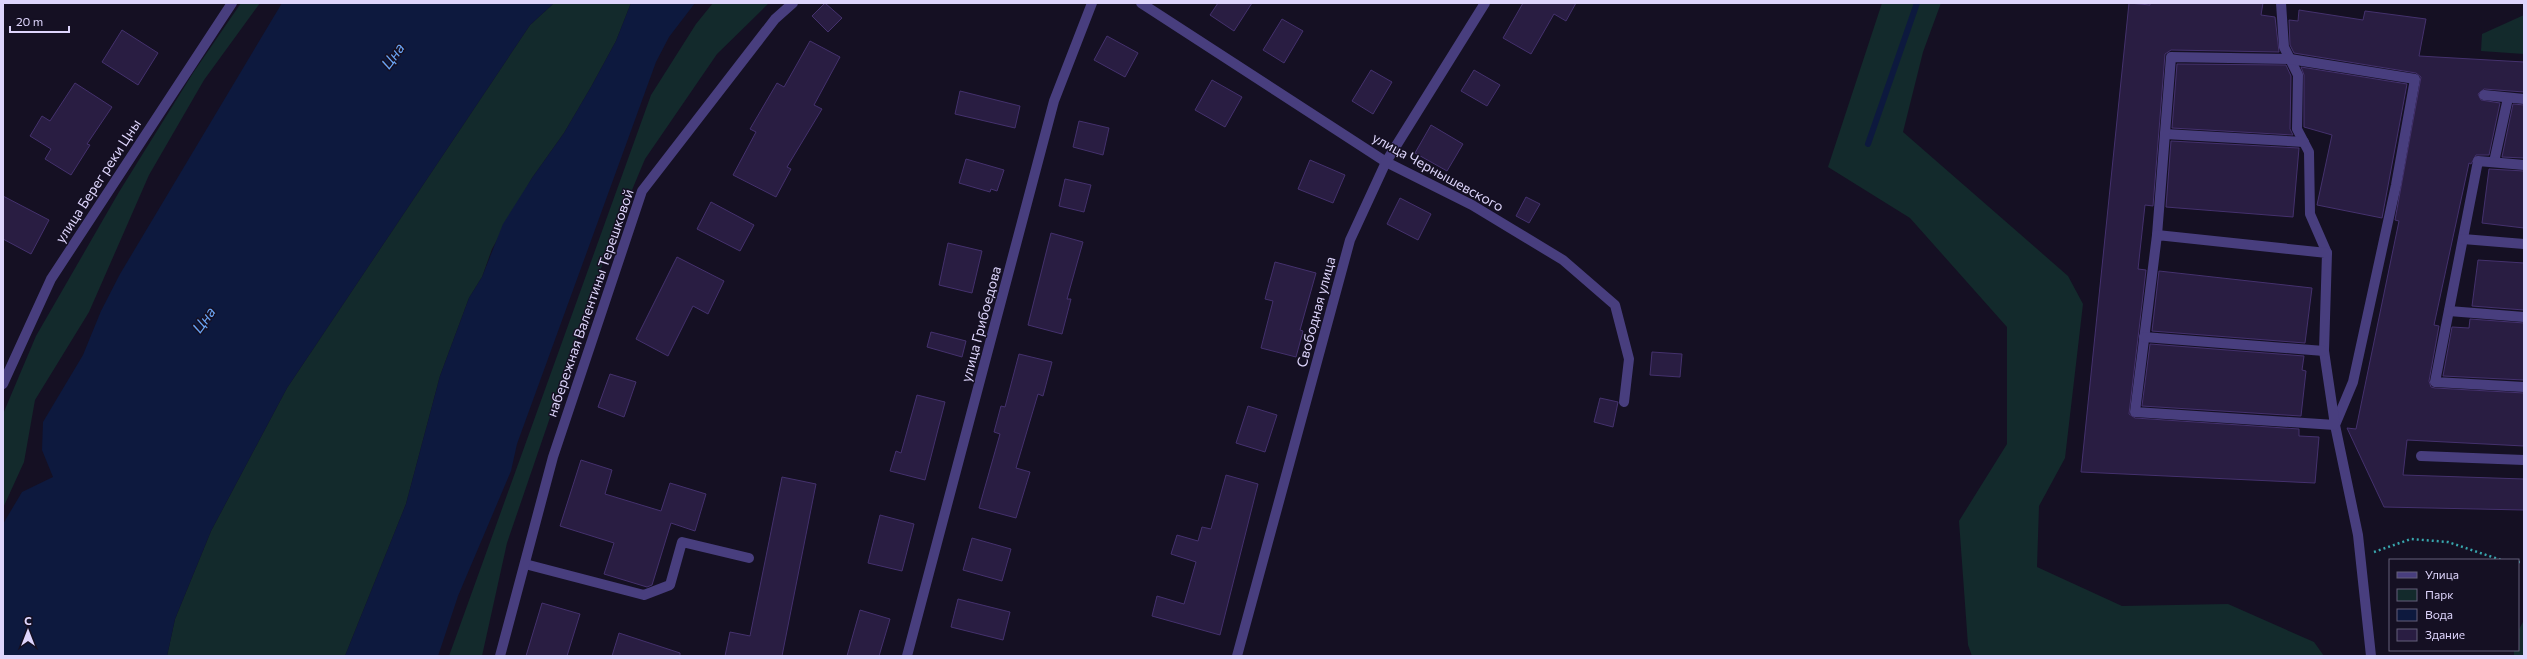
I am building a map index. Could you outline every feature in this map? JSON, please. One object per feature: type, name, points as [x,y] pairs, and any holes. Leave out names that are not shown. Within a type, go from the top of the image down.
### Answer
[{"type":"street","name":"улица Берег реки Цны","points":[[3,384],[51,279],[232,3]]},
{"type":"street","name":"набережная Валентины Терешковой","points":[[500,656],[553,457],[642,191],[775,19],[793,3]]},
{"type":"street","name":"улица Грибоедова","points":[[907,656],[1054,101],[1092,3]]},
{"type":"street","name":"улица Чернышевского","points":[[1141,3],[1386,162],[1472,205],[1563,260],[1615,305],[1629,359],[1624,402]]},
{"type":"street","name":"Свободная улица","points":[[1237,656],[1350,240],[1386,162],[1485,3]]},
{"type":"street","points":[[2281,3],[2284,47],[2298,75],[2297,129],[2310,152],[2310,214],[2327,253],[2324,352],[2360,556],[2371,656]]},
{"type":"street","points":[[2171,57],[2290,59],[2415,79],[2396,185],[2354,382],[2336,425],[2135,412],[2157,235],[2171,57]]},
{"type":"street","points":[[2484,95],[2524,99]]},
{"type":"street","points":[[2494,162],[2508,98]]},
{"type":"street","points":[[2165,134],[2304,142]]},
{"type":"street","points":[[2524,165],[2478,161],[2435,382],[2524,387]]},
{"type":"street","points":[[2157,235],[2327,253]]},
{"type":"street","points":[[2463,239],[2524,244]]},
{"type":"street","points":[[2449,311],[2524,316]]},
{"type":"street","points":[[2144,337],[2324,352]]},
{"type":"street","points":[[2421,456],[2524,460]]},
{"type":"street","points":[[525,564],[644,595],[670,585],[682,542],[749,558]]},
{"type":"path","points":[[2360,556],[2411,539],[2448,542],[2498,559]]},
{"type":"green space","points":[[241,3],[260,3],[204,80],[149,175],[89,312],[35,400],[24,462],[3,508],[3,414],[36,336],[119,192],[193,73]]},
{"type":"green space","points":[[554,3],[631,3],[616,41],[591,87],[564,133],[532,178],[492,249],[482,277],[469,298],[440,376],[406,504],[345,656],[167,656],[175,619],[211,531],[287,388],[530,25]]},
{"type":"green space","points":[[713,3],[769,3],[717,54],[645,159],[609,245],[507,543],[482,656],[449,656],[651,95],[696,24]]},
{"type":"green space","points":[[1882,3],[1941,3],[1923,52],[1903,132],[2068,276],[2083,304],[2065,458],[2039,506],[2037,567],[2122,606],[2228,604],[2314,642],[2324,656],[1972,656],[1968,645],[1959,521],[2007,444],[2007,327],[1910,218],[1828,167]]},
{"type":"green space","points":[[2524,15],[2524,54],[2481,51],[2482,34]]},
{"type":"green space","points":[[2524,620],[2524,656],[2514,656],[2514,651],[2519,651],[2519,629]]},
{"type":"water","name":"Цна","points":[[282,3],[554,3],[530,25],[287,388],[211,531],[175,619],[167,656],[3,656],[3,524],[22,492],[53,477],[42,450],[43,422],[83,355],[101,311],[120,274]]},
{"type":"water","points":[[631,3],[695,3],[669,37],[656,62],[517,444],[511,471],[458,596],[438,656],[345,656],[406,504],[440,376],[469,298],[482,277],[503,224],[532,178],[564,133],[591,87],[616,41]]},
{"type":"building","points":[[825,3],[842,18],[828,32],[812,16]]},
{"type":"building","points":[[1218,3],[1252,3],[1234,31],[1210,15]]},
{"type":"building","points":[[1523,3],[1576,3],[1566,21],[1554,14],[1531,54],[1503,38]]},
{"type":"building","points":[[2129,3],[2150,5],[2150,3],[2263,3],[2261,15],[2275,17],[2279,52],[2171,50],[2165,54],[2153,206],[2145,205],[2138,269],[2146,270],[2129,414],[2135,418],[2299,429],[2299,436],[2319,437],[2315,483],[2081,472]]},
{"type":"building","points":[[2299,10],[2363,20],[2365,11],[2426,19],[2419,56],[2524,62],[2524,92],[2484,89],[2478,94],[2481,100],[2500,103],[2489,155],[2476,155],[2471,164],[2469,163],[2434,325],[2439,326],[2429,381],[2431,387],[2435,388],[2524,393],[2524,446],[2407,440],[2403,475],[2524,479],[2524,510],[2384,507],[2347,428],[2356,429],[2399,221],[2395,220],[2421,77],[2416,73],[2294,53],[2290,45],[2289,20],[2298,21]]},
{"type":"building","points":[[1282,19],[1303,31],[1284,63],[1263,50]]},
{"type":"building","points":[[122,30],[158,53],[138,85],[102,62]]},
{"type":"building","points":[[1107,36],[1138,53],[1125,77],[1094,60]]},
{"type":"building","points":[[810,41],[840,57],[814,105],[822,109],[787,167],[791,169],[776,197],[733,175],[756,132],[750,129],[777,83],[784,87]]},
{"type":"building","points":[[2177,64],[2286,65],[2291,76],[2290,129],[2293,135],[2172,128]]},
{"type":"building","points":[[2301,67],[2407,84],[2382,218],[2317,205],[2332,135],[2304,127],[2304,75]]},
{"type":"building","points":[[1371,70],[1392,82],[1373,114],[1352,101]]},
{"type":"building","points":[[1474,70],[1500,85],[1487,106],[1461,91]]},
{"type":"building","points":[[1212,80],[1242,97],[1225,127],[1195,110]]},
{"type":"building","points":[[75,83],[112,107],[87,144],[90,145],[71,175],[45,159],[51,149],[30,136],[42,116],[50,121]]},
{"type":"building","points":[[960,91],[1020,106],[1015,128],[955,114]]},
{"type":"building","points":[[2513,104],[2524,105],[2524,158],[2502,157]]},
{"type":"building","points":[[1079,121],[1109,128],[1103,155],[1073,147]]},
{"type":"building","points":[[1431,125],[1463,144],[1447,171],[1415,153]]},
{"type":"building","points":[[2171,141],[2299,148],[2293,217],[2166,207]]},
{"type":"building","points":[[966,159],[1004,170],[997,191],[991,189],[990,192],[959,183]]},
{"type":"building","points":[[1310,160],[1345,175],[1333,203],[1298,189]]},
{"type":"building","points":[[2489,169],[2524,171],[2524,228],[2482,223]]},
{"type":"building","points":[[1065,179],[1091,185],[1084,212],[1059,206]]},
{"type":"building","points":[[3,196],[49,220],[31,254],[3,239]]},
{"type":"building","points":[[1526,197],[1540,204],[1529,223],[1516,216]]},
{"type":"building","points":[[1400,198],[1431,214],[1418,240],[1387,224]]},
{"type":"building","points":[[711,202],[754,225],[740,251],[697,229]]},
{"type":"building","points":[[1051,233],[1083,242],[1067,299],[1071,299],[1062,334],[1028,325]]},
{"type":"building","points":[[948,243],[982,251],[972,293],[939,285]]},
{"type":"building","points":[[677,257],[724,281],[708,314],[693,306],[668,356],[636,339]]},
{"type":"building","points":[[2478,260],[2524,263],[2524,310],[2472,306]]},
{"type":"building","points":[[1275,262],[1316,273],[1300,330],[1303,331],[1296,357],[1261,348],[1273,301],[1265,299]]},
{"type":"building","points":[[2159,271],[2312,288],[2305,343],[2152,331]]},
{"type":"building","points":[[2470,319],[2524,323],[2524,380],[2443,376],[2452,327],[2469,328]]},
{"type":"building","points":[[931,332],[966,341],[962,357],[927,347]]},
{"type":"building","points":[[2150,344],[2304,356],[2302,370],[2306,371],[2301,416],[2142,406]]},
{"type":"building","points":[[1652,352],[1682,354],[1680,377],[1650,375]]},
{"type":"building","points":[[1019,354],[1052,362],[1043,396],[1038,394],[1016,468],[1030,472],[1016,518],[979,508],[1000,434],[994,432],[1001,406],[1005,407]]},
{"type":"building","points":[[610,374],[636,382],[624,417],[598,407]]},
{"type":"building","points":[[917,395],[945,402],[925,480],[890,471],[896,451],[901,453]]},
{"type":"building","points":[[1600,398],[1618,402],[1613,427],[1594,422]]},
{"type":"building","points":[[1248,406],[1277,415],[1265,452],[1236,443]]},
{"type":"building","points":[[581,460],[612,470],[605,494],[661,511],[670,483],[706,494],[695,531],[671,523],[652,585],[647,587],[604,574],[614,543],[560,526]]},
{"type":"building","points":[[1226,475],[1258,484],[1220,635],[1152,616],[1157,596],[1184,604],[1196,562],[1171,554],[1177,535],[1198,541],[1202,527],[1211,529]]},
{"type":"building","points":[[782,477],[816,484],[782,656],[725,656],[730,632],[750,636]]},
{"type":"building","points":[[880,515],[914,524],[902,571],[868,563]]},
{"type":"building","points":[[972,538],[1011,549],[1002,581],[963,570]]},
{"type":"building","points":[[958,599],[1010,612],[1003,640],[951,627]]},
{"type":"building","points":[[542,603],[580,614],[567,656],[526,656]]},
{"type":"building","points":[[860,610],[890,619],[879,656],[847,656]]},
{"type":"building","points":[[619,633],[680,653],[680,656],[612,656]]},
{"type":"waterway","points":[[1868,144],[1917,3]]}]
